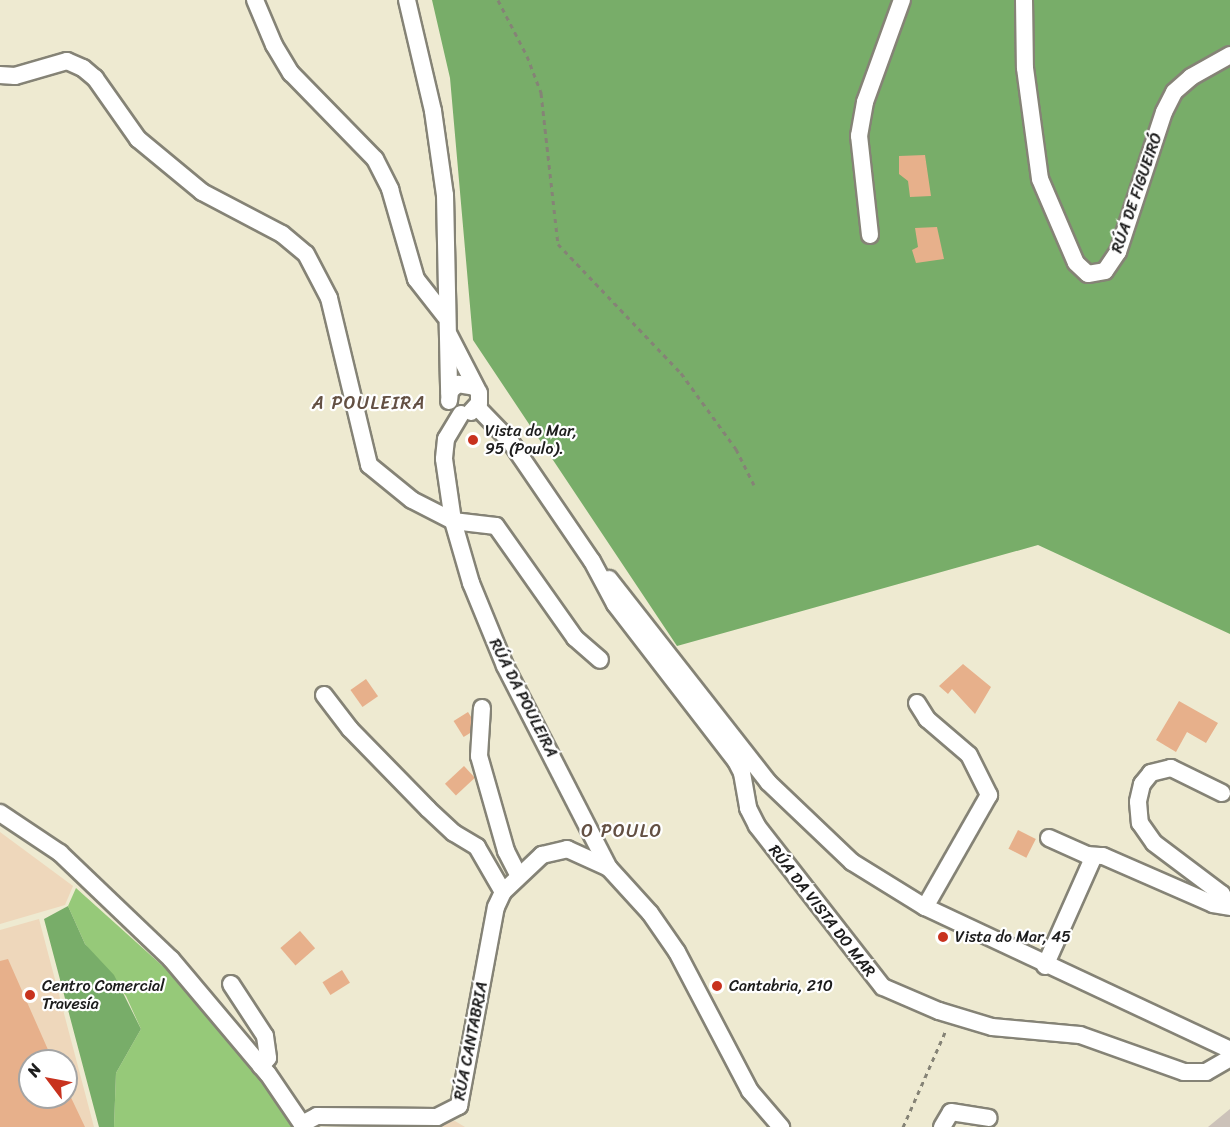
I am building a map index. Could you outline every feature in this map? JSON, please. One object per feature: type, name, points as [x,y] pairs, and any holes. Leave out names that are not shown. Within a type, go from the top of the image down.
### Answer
[{"type":"street","points":[[255,0],[274,45],[291,73],[358,140],[384,173],[416,279],[446,323],[480,396],[477,406],[461,414],[450,404],[449,394],[446,323],[450,286],[445,195],[433,111],[407,0]]},
{"type":"street","points":[[870,236],[859,136],[865,102],[902,0]]},
{"type":"street","name":"RÚA DE FIGUEIRÓ","points":[[1024,0],[1025,68],[1040,178],[1076,263],[1088,274],[1105,271],[1118,252],[1164,112],[1174,92],[1191,76],[1230,55]]},
{"type":"street","points":[[0,75],[15,76],[67,61],[83,68],[95,78],[138,139],[202,192],[282,234],[306,254],[329,298],[369,465],[412,500],[453,521],[496,526],[575,638],[600,660]]},
{"type":"street","points":[[449,394],[458,384],[475,387]]},
{"type":"street","points":[[477,406],[510,441],[592,561],[627,598],[757,768],[778,793],[852,862],[925,907],[1045,966],[1230,1050]]},
{"type":"street","name":"RÚA DA POULEIRA","points":[[461,414],[449,430],[445,449],[453,521],[491,634],[609,868]]},
{"type":"street","name":"RÚA DA VISTA DO MAR","points":[[592,561],[620,611],[736,761],[742,773],[744,796],[757,826],[868,973],[900,997],[992,1027],[1101,1041],[1184,1072],[1206,1072],[1230,1058]]},
{"type":"street","points":[[324,695],[350,729],[428,808],[454,833],[477,847],[502,892],[542,855],[554,850],[578,851],[609,868],[661,927],[750,1091],[781,1127]]},
{"type":"street","points":[[917,703],[927,719],[969,755],[989,795],[925,907]]},
{"type":"street","points":[[482,708],[477,742],[479,756],[506,851],[519,876]]},
{"type":"street","points":[[744,796],[757,768]]},
{"type":"street","points":[[1222,793],[1171,768],[1151,773],[1142,784],[1138,802],[1140,823],[1154,843],[1222,894],[1227,906]]},
{"type":"street","name":"RÚA CANTABRIA","points":[[0,813],[39,837],[112,901],[171,959],[261,1066],[303,1125],[317,1116],[441,1122],[459,1106],[463,1095],[489,936],[502,892]]},
{"type":"street","points":[[1049,838],[1227,906]]},
{"type":"street","points":[[1045,966],[1094,856]]},
{"type":"street","points":[[231,984],[265,1036],[268,1058],[261,1066]]},
{"type":"street","points":[[942,1127],[951,1112],[989,1118]]},
{"type":"path","points":[[498,0],[527,56],[541,93],[558,244],[681,373],[736,449],[754,485]]},
{"type":"path","points":[[903,1127],[953,1016]]},
{"type":"shaded area","points":[[0,832],[73,886],[65,905],[0,924]]},
{"type":"shaded area","name":"Centro Comercial Travesía","points":[[39,919],[73,1049],[18,1049],[18,1109],[78,1109],[78,1066],[94,1127],[0,1127],[0,930]]},
{"type":"shaded area","points":[[1230,1109],[1230,1127],[1208,1127]]},
{"type":"shaded area","points":[[455,1121],[465,1127],[414,1127]]},
{"type":"green space","points":[[432,0],[1230,0],[1230,634],[1038,545],[677,646],[473,340],[450,78]]},
{"type":"green space","points":[[76,888],[166,969],[255,1073],[269,1082],[299,1127],[114,1127],[116,1073],[141,1029],[126,996],[85,944],[68,906]]},
{"type":"green space","points":[[68,906],[85,944],[114,975],[141,1029],[116,1073],[114,1127],[99,1127],[44,919]]},
{"type":"building","points":[[925,155],[931,196],[910,197],[908,181],[899,174],[899,156]]},
{"type":"building","points":[[937,227],[944,259],[916,263],[912,250],[918,247],[915,228]]},
{"type":"building","points":[[963,664],[991,687],[975,714],[952,689],[948,694],[939,686]]},
{"type":"building","points":[[366,679],[378,696],[362,707],[350,690]]},
{"type":"building","points":[[1179,701],[1218,723],[1206,743],[1187,732],[1176,752],[1156,740]]},
{"type":"building","points":[[468,712],[478,728],[464,737],[454,721]]},
{"type":"building","points":[[464,766],[475,778],[456,795],[445,784]]},
{"type":"building","points":[[1018,830],[1036,839],[1026,858],[1008,849]]},
{"type":"building","points":[[300,931],[315,948],[295,965],[280,948]]},
{"type":"building","name":"Centro Comercial Travesía","points":[[8,959],[48,1049],[18,1049],[18,1109],[76,1109],[85,1127],[0,1127],[0,961]]},
{"type":"building","points":[[342,970],[350,983],[330,995],[322,982]]},
{"type":"place","name":"Vista do Mar, 95 (Poulo).","points":[[473,440]]},
{"type":"place","name":"Vista do Mar, 45","points":[[943,937]]},
{"type":"place","name":"Cantabria, 210","points":[[717,986]]},
{"type":"place","name":"Centro Comercial Travesía","points":[[30,995]]},
{"type":"district","name":"A POULEIRA","points":[[369,403]]},
{"type":"district","name":"O POULO","points":[[622,831]]}]
